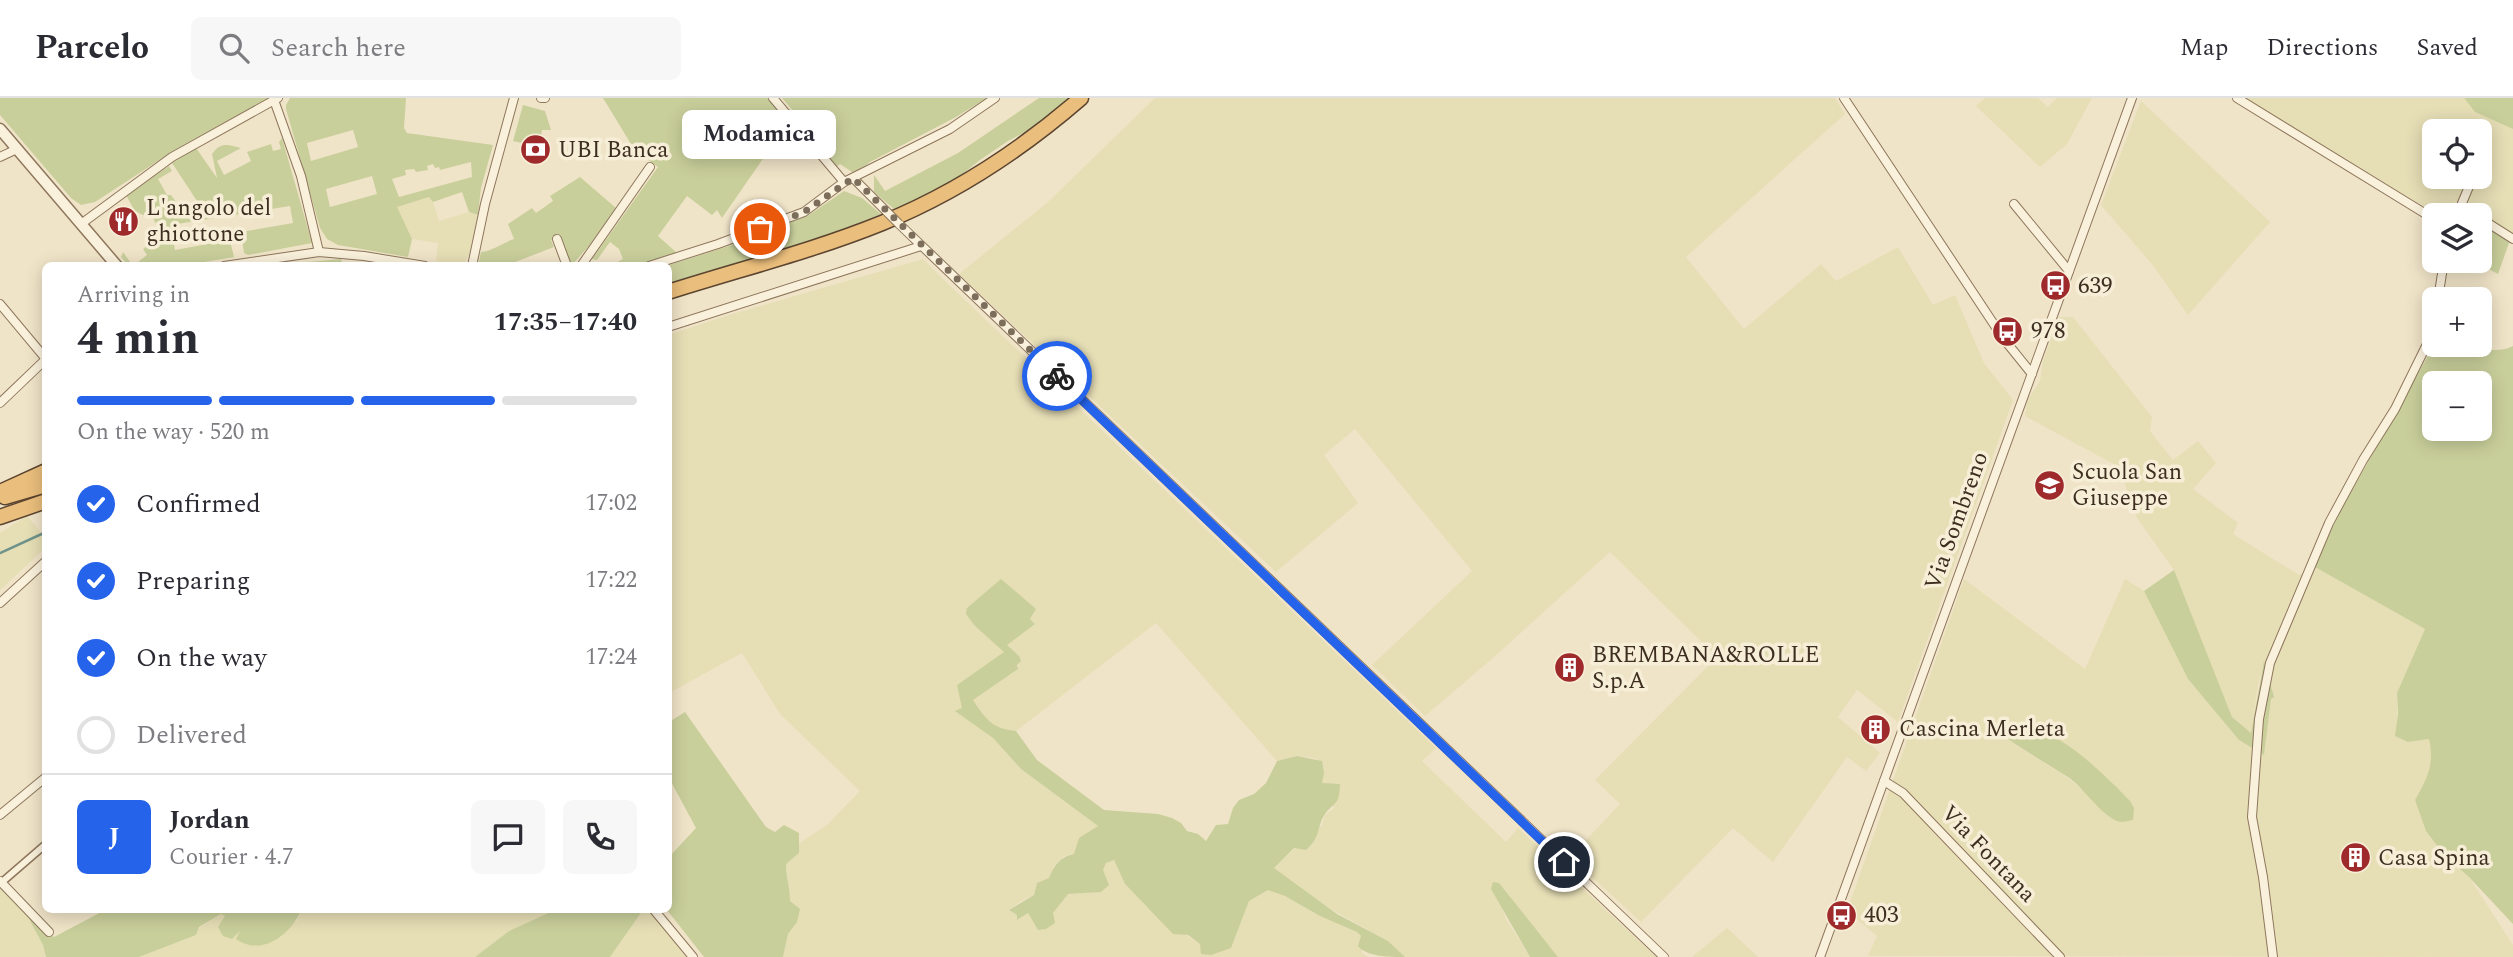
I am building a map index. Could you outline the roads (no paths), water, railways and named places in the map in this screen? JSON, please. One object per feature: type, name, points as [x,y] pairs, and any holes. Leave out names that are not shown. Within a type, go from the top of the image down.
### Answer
[{"type":"highway","points":[[672,291],[839,239],[905,212],[967,181],[1001,160],[1081,98]]},
{"type":"highway","points":[[0,492],[42,473]]},
{"type":"highway","points":[[0,498],[42,486]]},
{"type":"highway","points":[[0,517],[42,502]]},
{"type":"street","points":[[472,262],[514,98]]},
{"type":"street","points":[[773,98],[849,180],[1664,957]]},
{"type":"street","points":[[662,262],[804,212],[849,180],[950,129],[995,98]]},
{"type":"street","points":[[1844,98],[2003,338],[2032,374]]},
{"type":"street","name":"Via Sombreno","points":[[1820,957],[2132,98]]},
{"type":"street","points":[[2237,98],[2422,212]]},
{"type":"street","points":[[81,225],[172,157],[276,99],[301,176],[319,252]]},
{"type":"street","points":[[0,129],[9,145],[113,262]]},
{"type":"street","points":[[0,157],[9,145]]},
{"type":"street","points":[[584,262],[650,167]]},
{"type":"street","points":[[2014,204],[2068,271]]},
{"type":"street","points":[[2492,226],[2513,239]]},
{"type":"street","points":[[557,239],[566,262]]},
{"type":"street","points":[[672,326],[921,246]]},
{"type":"street","points":[[251,262],[319,252],[401,262]]},
{"type":"street","points":[[0,304],[42,354]]},
{"type":"street","points":[[2273,957],[2252,817],[2259,719],[2270,663],[2329,523],[2422,357]]},
{"type":"street","points":[[0,403],[42,363]]},
{"type":"street","points":[[0,603],[42,565]]},
{"type":"street","points":[[0,815],[42,779]]},
{"type":"street","name":"Via Fontana","points":[[1884,781],[1903,793],[2060,957]]},
{"type":"street","points":[[42,847],[1,881],[50,932]]},
{"type":"street","points":[[656,913],[693,957]]},
{"type":"waterway","points":[[0,553],[42,534]]},
{"type":"place","name":"UBI Banca","points":[[535,150]]},
{"type":"place","name":"L'angolo del ghiottone","points":[[123,221]]},
{"type":"place","name":"Modamica","points":[[760,229]]},
{"type":"place","name":"639","points":[[2055,286]]},
{"type":"place","name":"978","points":[[2008,331]]},
{"type":"place","name":"Scuola San Giuseppe","points":[[2049,485]]},
{"type":"place","name":"BREMBANA&ROLLE S.p.A","points":[[1569,668]]},
{"type":"place","name":"Cascina Merleta","points":[[1876,729]]},
{"type":"place","name":"Casa Spina","points":[[2355,858]]},
{"type":"place","name":"403","points":[[1841,915]]}]
